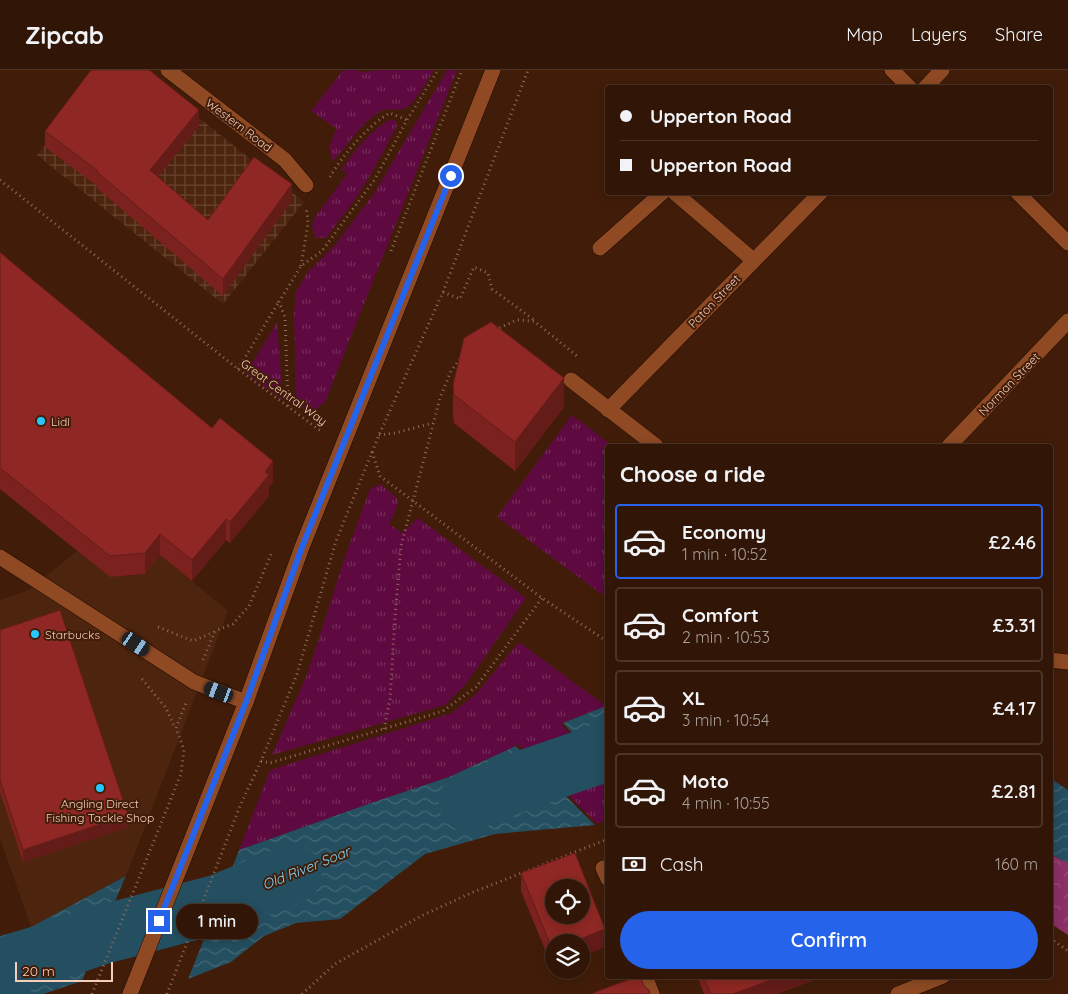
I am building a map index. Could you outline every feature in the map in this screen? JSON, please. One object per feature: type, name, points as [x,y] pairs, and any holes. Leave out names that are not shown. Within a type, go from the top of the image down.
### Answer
[{"type":"street","name":"Western Road","points":[[168,70],[285,160],[306,185]]},
{"type":"street","points":[[130,994],[246,702],[302,547],[493,70]]},
{"type":"street","points":[[892,70],[907,85]]},
{"type":"street","points":[[928,85],[942,70]]},
{"type":"street","points":[[600,248],[660,195]]},
{"type":"street","points":[[678,195],[754,260]]},
{"type":"street","name":"Paton Street","points":[[608,410],[818,195]]},
{"type":"street","points":[[1020,195],[1068,243]]},
{"type":"street","name":"Norman Street","points":[[951,444],[1068,321]]},
{"type":"street","points":[[571,380],[653,444]]},
{"type":"street","points":[[0,557],[194,682],[246,702]]},
{"type":"street","points":[[1053,660],[1068,662]]},
{"type":"street","points":[[646,979],[652,994]]},
{"type":"street","points":[[898,994],[936,979]]},
{"type":"path","points":[[301,266],[322,252],[375,178],[407,120],[438,70]]},
{"type":"path","points":[[167,994],[240,806],[297,674],[336,541],[379,435],[443,292],[528,70]]},
{"type":"path","points":[[328,181],[336,166],[382,117],[390,113],[407,120]]},
{"type":"path","name":"Great Central Way","points":[[0,180],[238,369],[321,431],[372,452]]},
{"type":"path","points":[[238,369],[301,266],[308,224],[307,211],[313,204]]},
{"type":"path","points":[[443,292],[460,299],[474,267],[488,273],[492,289],[580,358],[571,380]]},
{"type":"path","points":[[278,302],[284,317],[288,406]]},
{"type":"path","points":[[489,334],[517,320],[534,321]]},
{"type":"path","points":[[384,729],[390,699],[401,546],[440,398],[451,371],[463,356]]},
{"type":"path","points":[[379,435],[395,433],[433,423]]},
{"type":"path","points":[[372,452],[380,476],[542,598],[605,640]]},
{"type":"path","points":[[261,761],[270,763],[443,711],[476,687],[542,598]]},
{"type":"path","points":[[92,994],[181,774]]},
{"type":"path","points":[[302,994],[335,964],[421,916],[472,893],[605,840]]},
{"type":"path","points":[[1053,940],[1068,951]]},
{"type":"shaded area","points":[[106,70],[139,70],[304,202],[223,304],[37,155]]},
{"type":"shaded area","points":[[77,551],[110,577],[145,574],[160,555],[228,611],[126,876],[31,927],[0,838],[0,600],[29,590]]},
{"type":"green space","points":[[343,70],[357,70],[360,72],[434,70],[408,107],[384,110],[375,115],[362,127],[333,161],[330,145],[337,129],[311,111]]},
{"type":"green space","points":[[447,70],[457,70],[325,402],[310,414],[296,403],[294,312],[296,292],[307,273],[336,244],[375,192]]},
{"type":"green space","points":[[389,120],[395,120],[397,126],[374,169],[356,198],[326,238],[316,238],[312,226],[315,217],[347,174],[342,169],[363,142]]},
{"type":"green space","points":[[277,323],[283,400],[246,373]]},
{"type":"green space","points":[[572,415],[610,444],[605,444],[605,597],[497,517]]},
{"type":"green space","points":[[380,484],[398,499],[396,510],[389,524],[402,533],[418,518],[526,598],[466,684],[445,705],[272,755],[308,672],[346,554],[370,489]]},
{"type":"green space","points":[[519,642],[605,705],[563,723],[605,768],[605,820],[595,825],[516,746],[449,777],[239,850],[270,770],[452,713],[476,694]]},
{"type":"green space","points":[[1053,856],[1068,863],[1068,935],[1053,925]]},
{"type":"water","points":[[605,706],[605,768],[563,723]]},
{"type":"water","points":[[516,746],[595,825],[495,834],[425,854],[340,919],[296,923],[264,936],[231,962],[188,979],[239,850],[449,777]]},
{"type":"water","points":[[1053,780],[1068,790],[1068,863],[1053,856]]},
{"type":"water","points":[[126,876],[82,981],[43,994],[0,994],[0,936],[31,927]]},
{"type":"pier","points":[[563,723],[605,769],[561,724]]},
{"type":"pier","points":[[518,744],[597,824],[595,825],[516,746]]},
{"type":"pier","points":[[240,847],[187,981],[185,978],[236,849]]},
{"type":"pier","points":[[127,873],[128,877],[85,982],[81,984]]},
{"type":"building","points":[[91,70],[149,70],[199,110],[150,170],[208,220],[254,157],[292,184],[223,279],[98,171],[45,131]]},
{"type":"building","points":[[0,252],[212,428],[220,418],[273,461],[265,472],[269,475],[230,522],[226,519],[192,560],[160,534],[145,553],[110,556],[0,468]]},
{"type":"building","points":[[491,322],[564,378],[515,442],[454,395],[453,385],[464,338]]},
{"type":"building","points":[[60,610],[128,815],[23,850],[0,780],[0,630]]},
{"type":"building","points":[[575,853],[585,879],[545,879],[545,924],[590,924],[590,891],[605,929],[590,935],[546,934],[521,873]]},
{"type":"building","points":[[630,979],[641,979],[650,994],[593,994]]},
{"type":"building","points":[[704,979],[774,979],[733,994],[711,994]]},
{"type":"waterway","name":"Old River Soar","points":[[468,802],[518,782],[605,752]]},
{"type":"waterway","name":"Old River Soar","points":[[0,969],[101,935],[218,904],[292,874]]},
{"type":"place","name":"Lidl","points":[[41,421]]},
{"type":"place","name":"Starbucks","points":[[35,634]]},
{"type":"place","name":"Angling Direct Fishing Tackle Shop","points":[[100,788]]},
{"type":"route","points":[[159,921],[246,702],[302,547],[451,176]]}]
